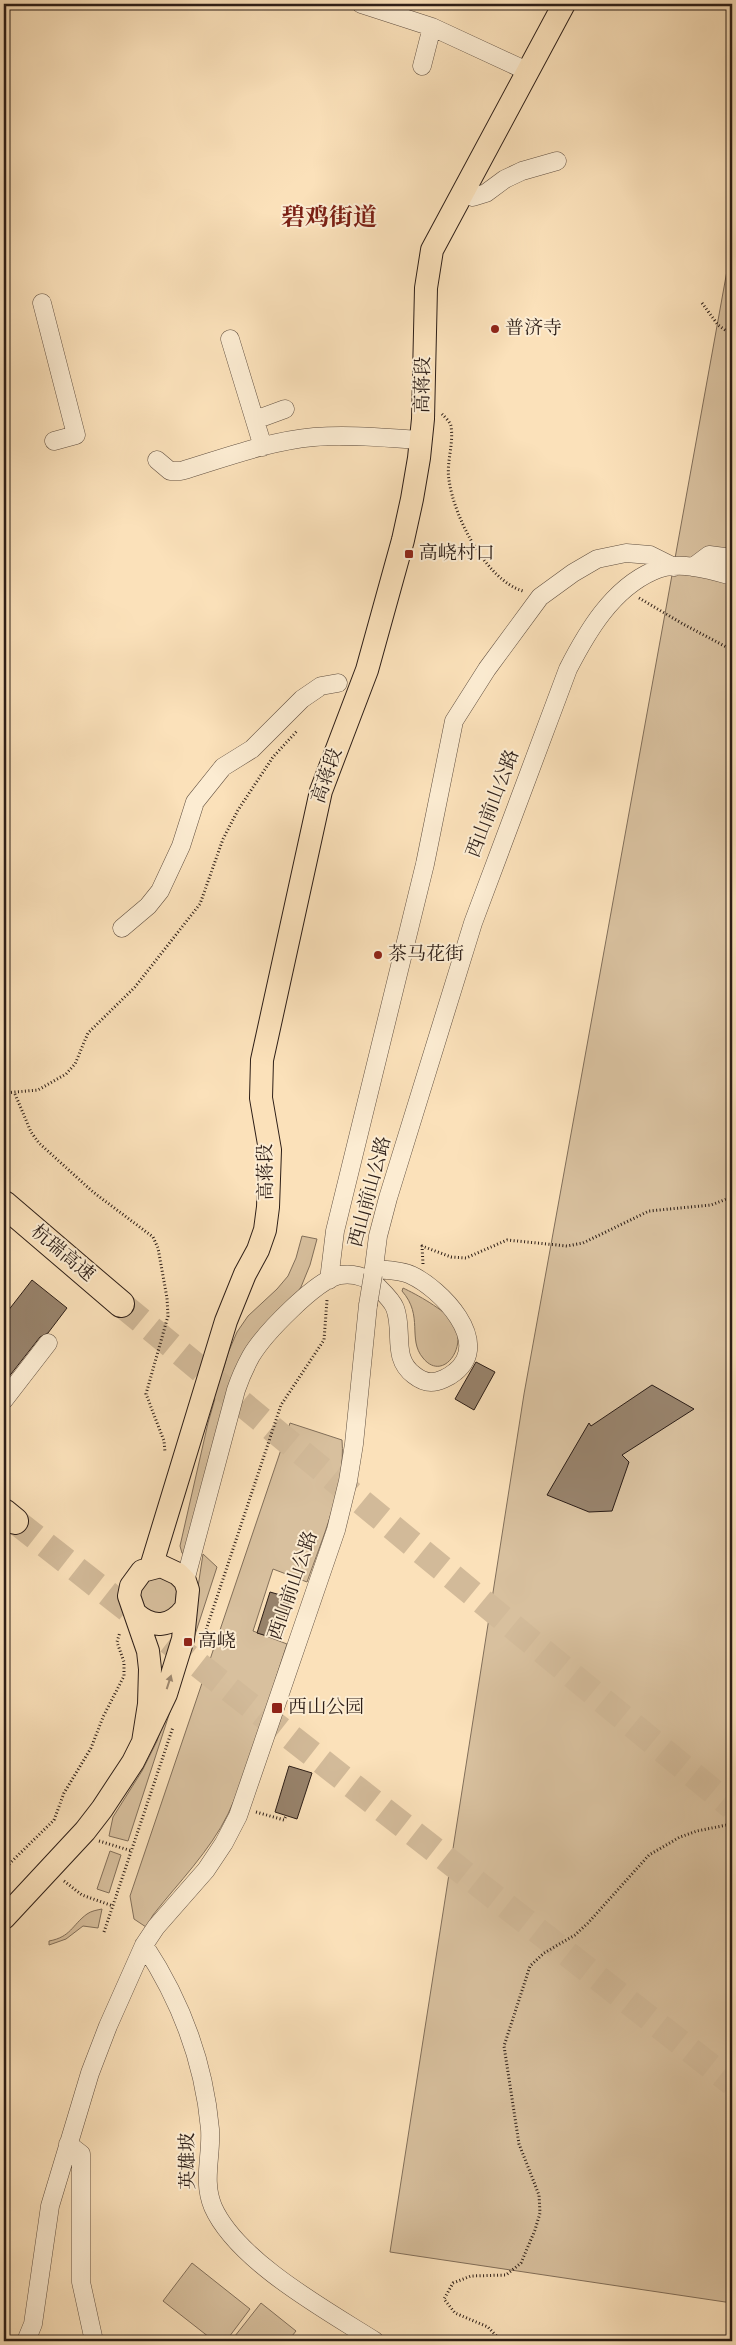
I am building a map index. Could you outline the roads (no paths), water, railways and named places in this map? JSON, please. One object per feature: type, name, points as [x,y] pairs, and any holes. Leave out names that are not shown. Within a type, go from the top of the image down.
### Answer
[{"type":"highway","name":"杭瑞高速","points":[[4,1204],[121,1304]]},
{"type":"main road","name":"高蒋段","points":[[151,1567],[226,1321],[265,1230],[268,1207],[270,1150],[260,1098],[262,1060],[321,791],[367,670],[403,540],[421,440],[424,391],[424,326],[428,266],[432,250],[564,4]]},
{"type":"main road","points":[[4,1918],[85,1831],[118,1786],[143,1742],[166,1694],[183,1639],[185,1609],[188,1600],[184,1581],[170,1568],[161,1566],[151,1567],[142,1571],[131,1586],[129,1596],[129,1619],[148,1651],[150,1669],[149,1704],[143,1742]]},
{"type":"main road","points":[[129,1619],[143,1620],[162,1625],[179,1617],[185,1609]]},
{"type":"street","points":[[361,4],[432,26],[527,71]]},
{"type":"street","points":[[422,66],[432,26]]},
{"type":"street","points":[[462,194],[473,197],[480,195],[514,175],[557,161]]},
{"type":"street","points":[[42,302],[76,435],[54,441]]},
{"type":"street","points":[[230,339],[263,447]]},
{"type":"street","points":[[255,420],[284,409]]},
{"type":"street","points":[[157,460],[170,471],[181,471],[263,447],[313,437],[342,436],[421,440]]},
{"type":"street","points":[[329,1280],[335,1231],[425,864],[454,721],[516,628],[540,598],[573,572],[597,559],[626,553],[650,555],[674,567]]},
{"type":"street","points":[[694,567],[709,555],[732,558]]},
{"type":"street","name":"西山前山公路","points":[[26,2341],[33,2324],[50,2206],[68,2144],[105,2033],[144,1945],[156,1926],[210,1864],[224,1843],[241,1807],[336,1530],[348,1480],[354,1444],[368,1305],[378,1236],[388,1198],[473,923],[568,669],[599,616],[625,590],[653,571],[674,567],[694,567],[732,576]]},
{"type":"street","points":[[122,928],[148,906],[160,891],[181,846],[195,802],[223,767],[252,749],[302,699],[321,686],[338,683]]},
{"type":"street","points":[[184,1581],[243,1371],[252,1355],[274,1327],[317,1288],[340,1275],[353,1274],[364,1278],[383,1292],[395,1306],[398,1319],[399,1350],[403,1362],[411,1373],[420,1380],[430,1382],[450,1376],[460,1368],[467,1357],[468,1342],[464,1327],[458,1316],[424,1282],[409,1273],[373,1272]]},
{"type":"street","points":[[4,1400],[48,1343]]},
{"type":"street","name":"英雄坡","points":[[144,1945],[164,1975],[196,2051],[208,2102],[210,2128],[206,2176],[212,2206],[223,2225],[268,2270],[375,2341]]},
{"type":"street","points":[[68,2144],[81,2154],[81,2282],[94,2341]]},
{"type":"tunnel","points":[[121,1304],[732,1807]]},
{"type":"tunnel","points":[[15,1521],[732,2083]]},
{"type":"place","name":"普济寺","points":[[495,329]]},
{"type":"place","name":"高峣村口","points":[[409,554]]},
{"type":"place","name":"茶马花街","points":[[378,955]]},
{"type":"place","name":"高峣","points":[[188,1642]]},
{"type":"place","name":"西山公园","points":[[277,1708]]},
{"type":"district","name":"碧鸡街道","points":[[329,219]]}]
